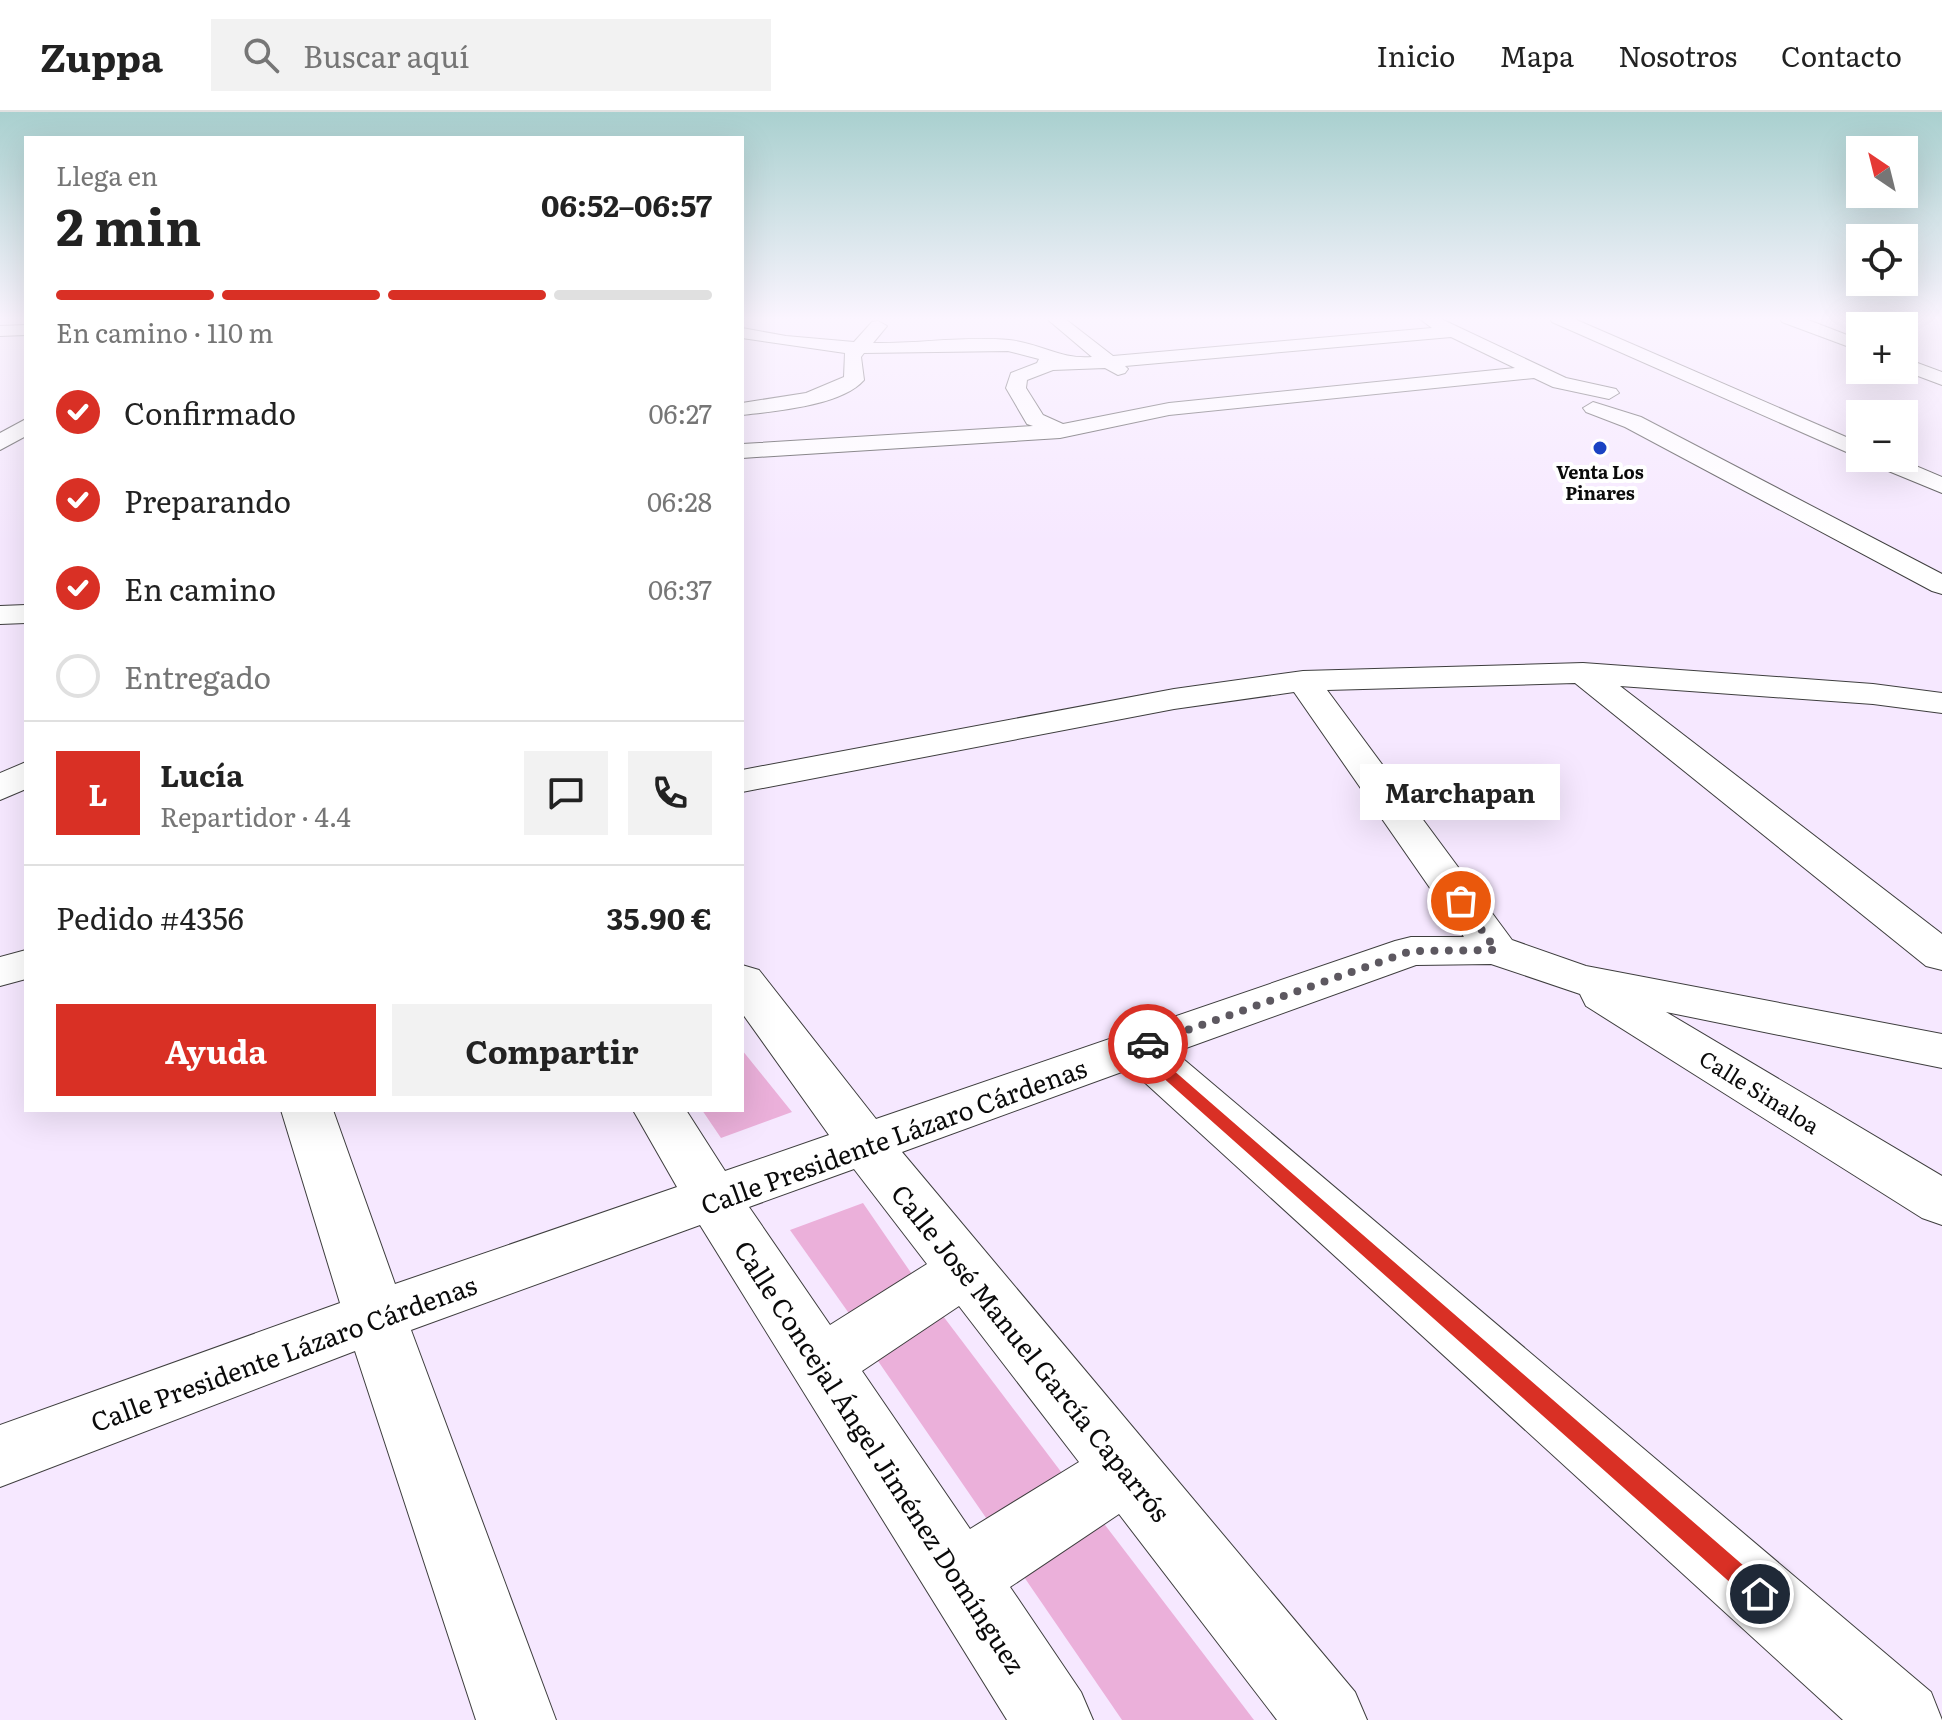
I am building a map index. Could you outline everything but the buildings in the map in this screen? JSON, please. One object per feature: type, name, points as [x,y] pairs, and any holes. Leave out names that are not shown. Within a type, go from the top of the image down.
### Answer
[{"type":"street","points":[[786,393],[808,401]]},
{"type":"street","points":[[744,409],[808,401],[831,393]]},
{"type":"street","points":[[1019,393],[1035,419],[1060,431]]},
{"type":"street","points":[[1149,393],[1169,409]]},
{"type":"street","points":[[744,451],[1060,431],[1169,409],[1328,393]]},
{"type":"street","points":[[1573,393],[1630,402],[1942,592]]},
{"type":"street","points":[[1706,393],[1683,396],[1772,413]]},
{"type":"street","points":[[1727,393],[1846,444]]},
{"type":"street","points":[[1576,395],[1630,402]]},
{"type":"street","points":[[808,401],[821,445]]},
{"type":"street","points":[[0,443],[24,427]]},
{"type":"street","points":[[1918,457],[1942,462]]},
{"type":"street","points":[[1910,472],[1942,486]]},
{"type":"street","points":[[1876,552],[1942,585]]},
{"type":"street","points":[[0,615],[24,614]]},
{"type":"street","points":[[1583,673],[1942,956]]},
{"type":"street","points":[[744,781],[1174,699],[1303,681],[1583,673],[1873,694],[1942,703]]},
{"type":"street","points":[[1303,681],[1496,950]]},
{"type":"street","points":[[0,789],[24,774]]},
{"type":"street","name":"Calle Presidente Lázaro Cárdenas","points":[[0,1456],[375,1317],[1411,951],[1496,950],[1577,979],[1942,1051]]},
{"type":"street","points":[[0,972],[24,965]]},
{"type":"street","name":"Calle Sinaloa","points":[[1577,979],[1942,1203]]},
{"type":"street","name":"Calle José Manuel García Caparrós","points":[[744,986],[865,1144],[1325,1719]]},
{"type":"street","points":[[1138,1048],[1903,1720]]},
{"type":"street","points":[[308,1112],[375,1317],[516,1720]]},
{"type":"street","name":"Calle Concejal Ángel Jiménez Domínguez","points":[[660,1112],[713,1199],[1053,1720]]},
{"type":"street","points":[[821,1364],[967,1270]]},
{"type":"street","points":[[960,1577],[1127,1470]]},
{"type":"shaded area","points":[[744,1052],[792,1112],[721,1138],[703,1112],[744,1112]]},
{"type":"shaded area","points":[[863,1203],[927,1296],[865,1336],[790,1230]]},
{"type":"shaded area","points":[[937,1308],[1068,1481],[993,1528],[867,1345]]},
{"type":"shaded area","points":[[1089,1504],[1254,1720],[1122,1720],[1009,1555]]},
{"type":"way so far","points":[[1148,1044],[1411,951],[1496,950],[1461,901]]},
{"type":"place","name":"Venta Los Pinares","points":[[1600,448]]},
{"type":"place","name":"Marchapan","points":[[1461,901]]},
{"type":"route","points":[[1148,1044],[1138,1048],[1760,1594]]}]
